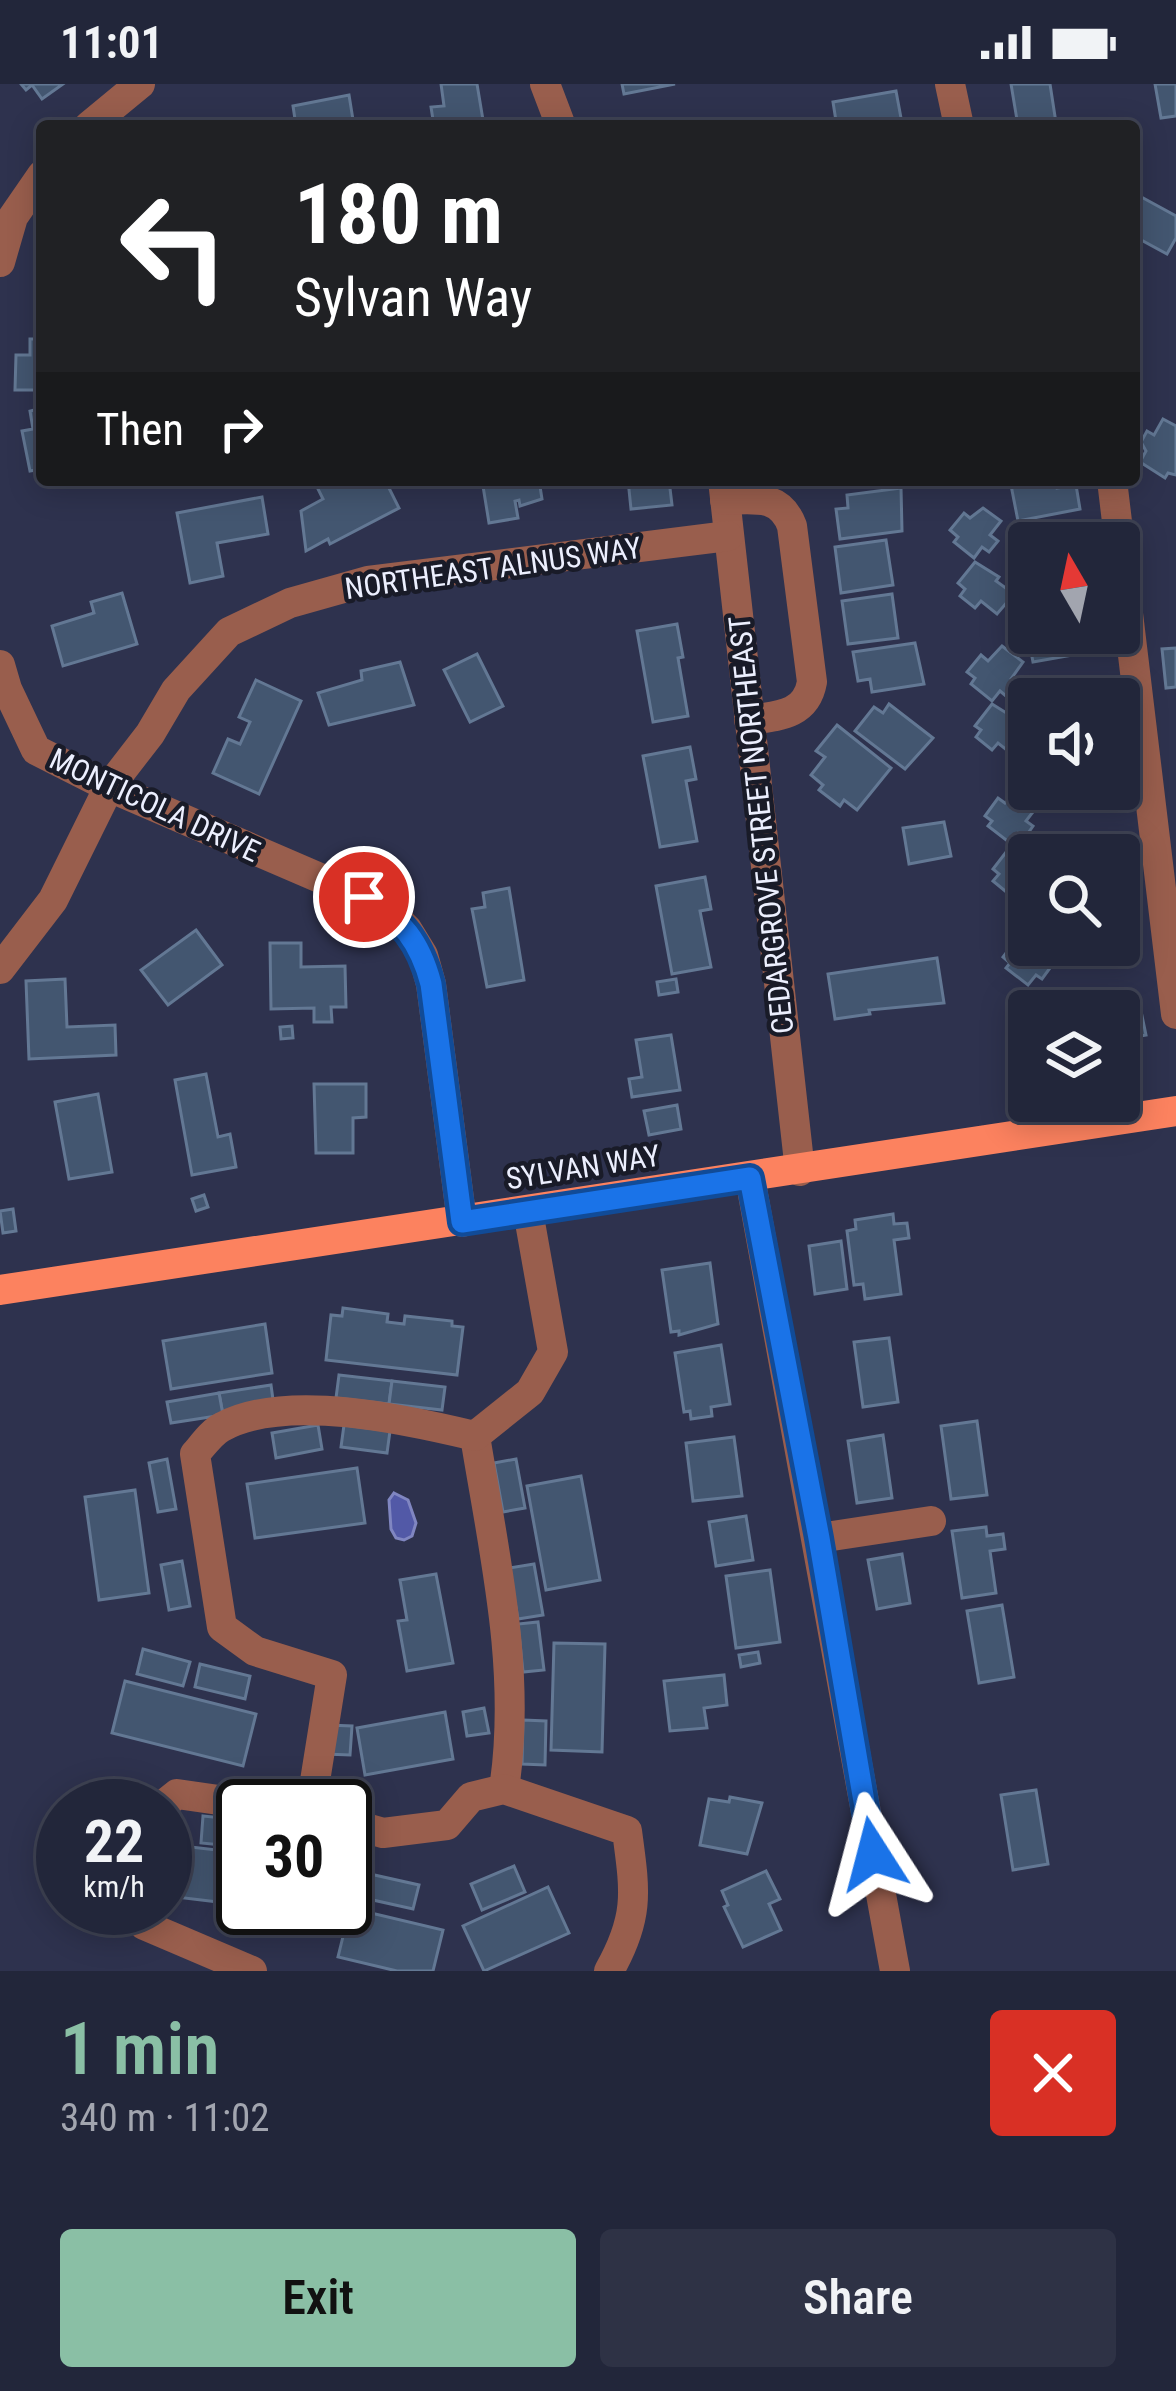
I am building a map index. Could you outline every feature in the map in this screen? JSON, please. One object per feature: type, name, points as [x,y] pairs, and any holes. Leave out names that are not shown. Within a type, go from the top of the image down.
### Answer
[{"type":"main road","name":"SYLVAN WAY","points":[[0,1290],[1176,1112]]},
{"type":"street","points":[[96,120],[140,84]]},
{"type":"street","points":[[545,84],[559,120]]},
{"type":"street","points":[[950,84],[958,120]]},
{"type":"street","points":[[0,262],[13,217],[36,184]]},
{"type":"street","points":[[1113,486],[1176,1014]]},
{"type":"street","points":[[724,490],[768,499],[787,513],[812,682],[810,695],[800,707],[786,715],[749,720]]},
{"type":"street","name":"CEDARGROVE STREET NORTHEAST","points":[[724,490],[800,1171]]},
{"type":"street","name":"NORTHEAST ALNUS WAY","points":[[0,969],[53,900],[109,788],[176,690],[230,632],[290,603],[368,581],[728,536]]},
{"type":"street","name":"MONTICOLA DRIVE","points":[[0,665],[37,750],[109,788],[364,897],[407,929],[423,955],[431,984],[462,1222]]},
{"type":"street","points":[[750,1178],[895,1971]]},
{"type":"street","points":[[475,1436],[530,1392],[553,1352],[528,1211]]},
{"type":"street","points":[[315,1779],[332,1676],[255,1652],[222,1627],[195,1454],[220,1428],[268,1412],[388,1414],[475,1436]]},
{"type":"street","points":[[475,1436],[506,1630],[510,1747],[504,1789]]},
{"type":"street","points":[[819,1538],[932,1522]]},
{"type":"street","points":[[372,1830],[383,1833],[447,1826],[471,1796],[504,1789],[627,1831],[635,1897],[628,1938],[609,1971]]},
{"type":"street","points":[[169,1935],[252,1971]]},
{"type":"water","points":[[394,1493],[408,1500],[416,1523],[412,1536],[404,1540],[396,1538],[391,1529],[389,1500]]},
{"type":"building","points":[[21,84],[63,84],[42,99],[32,85],[26,90]]},
{"type":"building","points":[[441,84],[477,84],[483,120],[433,120],[431,107],[444,106]]},
{"type":"building","points":[[622,84],[675,84],[624,94]]},
{"type":"building","points":[[1011,84],[1050,84],[1056,120],[1017,120]]},
{"type":"building","points":[[1155,84],[1176,84],[1176,116],[1161,118]]},
{"type":"building","points":[[896,91],[901,118],[836,120],[833,102]]},
{"type":"building","points":[[349,95],[353,120],[295,120],[293,106]]},
{"type":"building","points":[[1140,196],[1176,216],[1176,238],[1167,254],[1140,239]]},
{"type":"building","points":[[30,339],[36,339],[36,390],[15,390],[16,355],[30,355]]},
{"type":"building","points":[[36,410],[36,470],[30,471],[22,431],[33,429],[30,411]]},
{"type":"building","points":[[1163,419],[1176,426],[1176,475],[1168,473],[1165,478],[1140,462],[1146,451],[1141,442],[1147,431],[1154,435]]},
{"type":"building","points":[[388,486],[399,508],[330,544],[328,539],[306,551],[301,511],[323,499],[317,487]]},
{"type":"building","points":[[483,486],[540,486],[542,499],[520,506],[515,501],[518,518],[489,523]]},
{"type":"building","points":[[629,486],[670,486],[672,505],[631,509]]},
{"type":"building","points":[[1011,486],[1076,486],[1080,509],[1018,521]]},
{"type":"building","points":[[901,488],[902,531],[840,539],[836,509],[848,508],[847,495]]},
{"type":"building","points":[[262,497],[268,534],[217,543],[223,576],[190,583],[177,513]]},
{"type":"building","points":[[983,508],[1001,521],[990,535],[998,541],[989,552],[982,547],[974,558],[954,542],[958,537],[950,530],[964,513],[970,518]]},
{"type":"building","points":[[886,540],[893,585],[841,593],[835,547]]},
{"type":"building","points":[[975,562],[999,577],[996,581],[1008,590],[1008,601],[997,614],[981,601],[975,608],[960,596],[965,589],[958,583]]},
{"type":"building","points":[[122,593],[137,644],[63,666],[52,626],[94,613],[91,602]]},
{"type":"building","points":[[892,594],[898,638],[848,644],[842,601]]},
{"type":"building","points":[[677,624],[688,716],[653,722],[637,631]]},
{"type":"building","points":[[915,643],[924,684],[872,692],[870,679],[858,681],[853,652]]},
{"type":"building","points":[[1002,646],[1023,662],[1008,678],[1006,696],[1000,691],[992,701],[971,684],[975,678],[967,672],[981,655],[988,661]]},
{"type":"building","points":[[1176,648],[1176,687],[1166,688],[1162,649]]},
{"type":"building","points":[[477,654],[503,706],[470,722],[444,670]]},
{"type":"building","points":[[1031,654],[1078,654],[1033,662]]},
{"type":"building","points":[[400,662],[414,705],[329,725],[318,693],[362,680],[361,671]]},
{"type":"building","points":[[256,680],[301,701],[259,794],[213,773],[228,739],[240,744],[250,722],[239,717]]},
{"type":"building","points":[[889,704],[933,738],[905,769],[855,731],[874,707],[883,713]]},
{"type":"building","points":[[992,704],[1008,714],[1008,751],[998,743],[992,750],[976,737],[981,730],[975,726]]},
{"type":"building","points":[[837,725],[891,768],[857,810],[844,800],[840,806],[819,790],[823,785],[811,775],[825,757],[816,751]]},
{"type":"building","points":[[690,747],[696,779],[686,781],[697,841],[660,847],[643,756]]},
{"type":"building","points":[[998,798],[1008,800],[1008,810],[1034,810],[1026,821],[1033,826],[1027,834],[1008,834],[1008,841],[988,826],[992,821],[985,816]]},
{"type":"building","points":[[944,822],[951,856],[909,864],[903,828]]},
{"type":"building","points":[[1008,850],[1008,893],[993,881],[999,874],[993,869]]},
{"type":"building","points":[[705,877],[711,909],[700,911],[711,967],[672,974],[656,886]]},
{"type":"building","points":[[509,888],[524,980],[487,987],[472,909],[485,907],[483,893]]},
{"type":"building","points":[[196,930],[222,965],[168,1005],[141,970]]},
{"type":"building","points":[[270,943],[301,943],[301,967],[345,966],[346,1007],[331,1007],[332,1022],[314,1022],[314,1008],[271,1009]]},
{"type":"building","points":[[937,958],[944,1003],[869,1010],[870,1014],[835,1019],[828,974]]},
{"type":"building","points":[[1006,968],[1050,968],[1042,979],[1036,975],[1028,985]]},
{"type":"building","points":[[65,979],[67,1027],[115,1025],[116,1055],[29,1059],[26,981]]},
{"type":"building","points":[[676,979],[678,992],[659,995],[657,982]]},
{"type":"building","points":[[292,1026],[293,1038],[281,1039],[280,1027]]},
{"type":"building","points":[[671,1035],[680,1090],[632,1097],[629,1079],[642,1077],[636,1040]]},
{"type":"building","points":[[206,1074],[218,1137],[230,1134],[236,1167],[192,1175],[175,1080]]},
{"type":"building","points":[[314,1084],[366,1084],[366,1117],[353,1118],[353,1153],[316,1153]]},
{"type":"building","points":[[98,1094],[112,1172],[69,1179],[55,1102]]},
{"type":"building","points":[[677,1105],[681,1129],[649,1135],[644,1111]]},
{"type":"building","points":[[204,1195],[208,1207],[196,1211],[192,1199]]},
{"type":"building","points":[[13,1209],[16,1231],[3,1233],[0,1211]]},
{"type":"building","points":[[893,1214],[894,1224],[907,1223],[909,1238],[894,1240],[901,1294],[865,1299],[863,1284],[854,1285],[847,1231],[856,1229],[855,1220]]},
{"type":"building","points":[[841,1241],[847,1289],[815,1294],[809,1246]]},
{"type":"building","points":[[710,1263],[718,1324],[679,1335],[679,1331],[671,1332],[662,1270]]},
{"type":"building","points":[[343,1308],[388,1314],[387,1322],[404,1324],[405,1316],[452,1321],[452,1326],[463,1327],[457,1375],[326,1360],[331,1315],[342,1316]]},
{"type":"building","points":[[265,1324],[272,1373],[171,1389],[163,1341]]},
{"type":"building","points":[[889,1338],[898,1402],[863,1407],[854,1342]]},
{"type":"building","points":[[721,1345],[730,1404],[711,1407],[712,1416],[691,1419],[690,1411],[684,1412],[675,1353]]},
{"type":"building","points":[[339,1375],[392,1381],[389,1404],[336,1398]]},
{"type":"building","points":[[392,1381],[445,1387],[442,1410],[389,1404]]},
{"type":"building","points":[[271,1385],[274,1407],[223,1415],[219,1393]]},
{"type":"building","points":[[219,1393],[223,1415],[171,1423],[167,1402]]},
{"type":"building","points":[[977,1421],[987,1495],[951,1499],[941,1426]]},
{"type":"building","points":[[318,1425],[322,1449],[276,1458],[272,1433]]},
{"type":"building","points":[[344,1425],[390,1431],[387,1453],[341,1447]]},
{"type":"building","points":[[883,1435],[892,1498],[857,1503],[848,1441]]},
{"type":"building","points":[[734,1437],[742,1496],[693,1501],[686,1443]]},
{"type":"building","points":[[167,1459],[176,1509],[158,1512],[149,1463]]},
{"type":"building","points":[[516,1459],[525,1508],[503,1512],[494,1463]]},
{"type":"building","points":[[357,1468],[365,1523],[255,1538],[247,1484]]},
{"type":"building","points":[[581,1476],[600,1580],[546,1590],[527,1486]]},
{"type":"building","points":[[135,1490],[149,1593],[99,1600],[85,1497]]},
{"type":"building","points":[[746,1516],[753,1560],[716,1566],[709,1522]]},
{"type":"building","points":[[986,1527],[987,1536],[1003,1534],[1005,1549],[990,1551],[996,1593],[962,1598],[952,1531]]},
{"type":"building","points":[[902,1554],[910,1603],[877,1609],[868,1560]]},
{"type":"building","points":[[182,1561],[190,1606],[169,1610],[161,1565]]},
{"type":"building","points":[[534,1564],[543,1615],[518,1619],[509,1568]]},
{"type":"building","points":[[770,1570],[780,1642],[736,1648],[726,1576]]},
{"type":"building","points":[[436,1574],[453,1663],[407,1671],[398,1621],[407,1620],[400,1580]]},
{"type":"building","points":[[1002,1605],[1014,1677],[979,1683],[967,1611]]},
{"type":"building","points":[[538,1622],[544,1670],[523,1672],[518,1624]]},
{"type":"building","points":[[554,1643],[605,1644],[602,1752],[551,1750]]},
{"type":"building","points":[[143,1649],[190,1662],[183,1686],[137,1674]]},
{"type":"building","points":[[758,1652],[760,1663],[741,1667],[739,1655]]},
{"type":"building","points":[[200,1664],[250,1676],[245,1699],[195,1687]]},
{"type":"building","points":[[724,1675],[727,1705],[704,1708],[707,1728],[670,1731],[664,1681]]},
{"type":"building","points":[[125,1681],[256,1714],[243,1766],[112,1733]]},
{"type":"building","points":[[484,1708],[489,1733],[467,1736],[463,1712]]},
{"type":"building","points":[[445,1712],[453,1759],[365,1775],[357,1728]]},
{"type":"building","points":[[523,1720],[546,1721],[545,1765],[522,1764]]},
{"type":"building","points":[[327,1725],[352,1726],[350,1755],[325,1754]]},
{"type":"building","points":[[1036,1790],[1048,1864],[1013,1870],[1001,1795]]},
{"type":"building","points":[[730,1797],[762,1803],[747,1854],[700,1845],[709,1799],[729,1802]]},
{"type":"building","points":[[203,1816],[216,1817],[216,1844],[201,1843]]},
{"type":"building","points":[[192,1847],[216,1850],[216,1902],[192,1899]]},
{"type":"building","points":[[514,1866],[525,1892],[482,1910],[471,1884]]},
{"type":"building","points":[[766,1871],[780,1899],[769,1904],[781,1930],[743,1947],[724,1907],[728,1905],[722,1891]]},
{"type":"building","points":[[372,1874],[419,1885],[413,1909],[372,1900]]},
{"type":"building","points":[[548,1887],[569,1933],[484,1971],[463,1926]]},
{"type":"building","points":[[372,1913],[443,1930],[433,1971],[397,1971],[338,1957],[343,1935],[372,1935]]},
{"type":"route","points":[[364,897],[390,912],[423,955],[431,984],[462,1222],[750,1178],[873,1854]]}]
